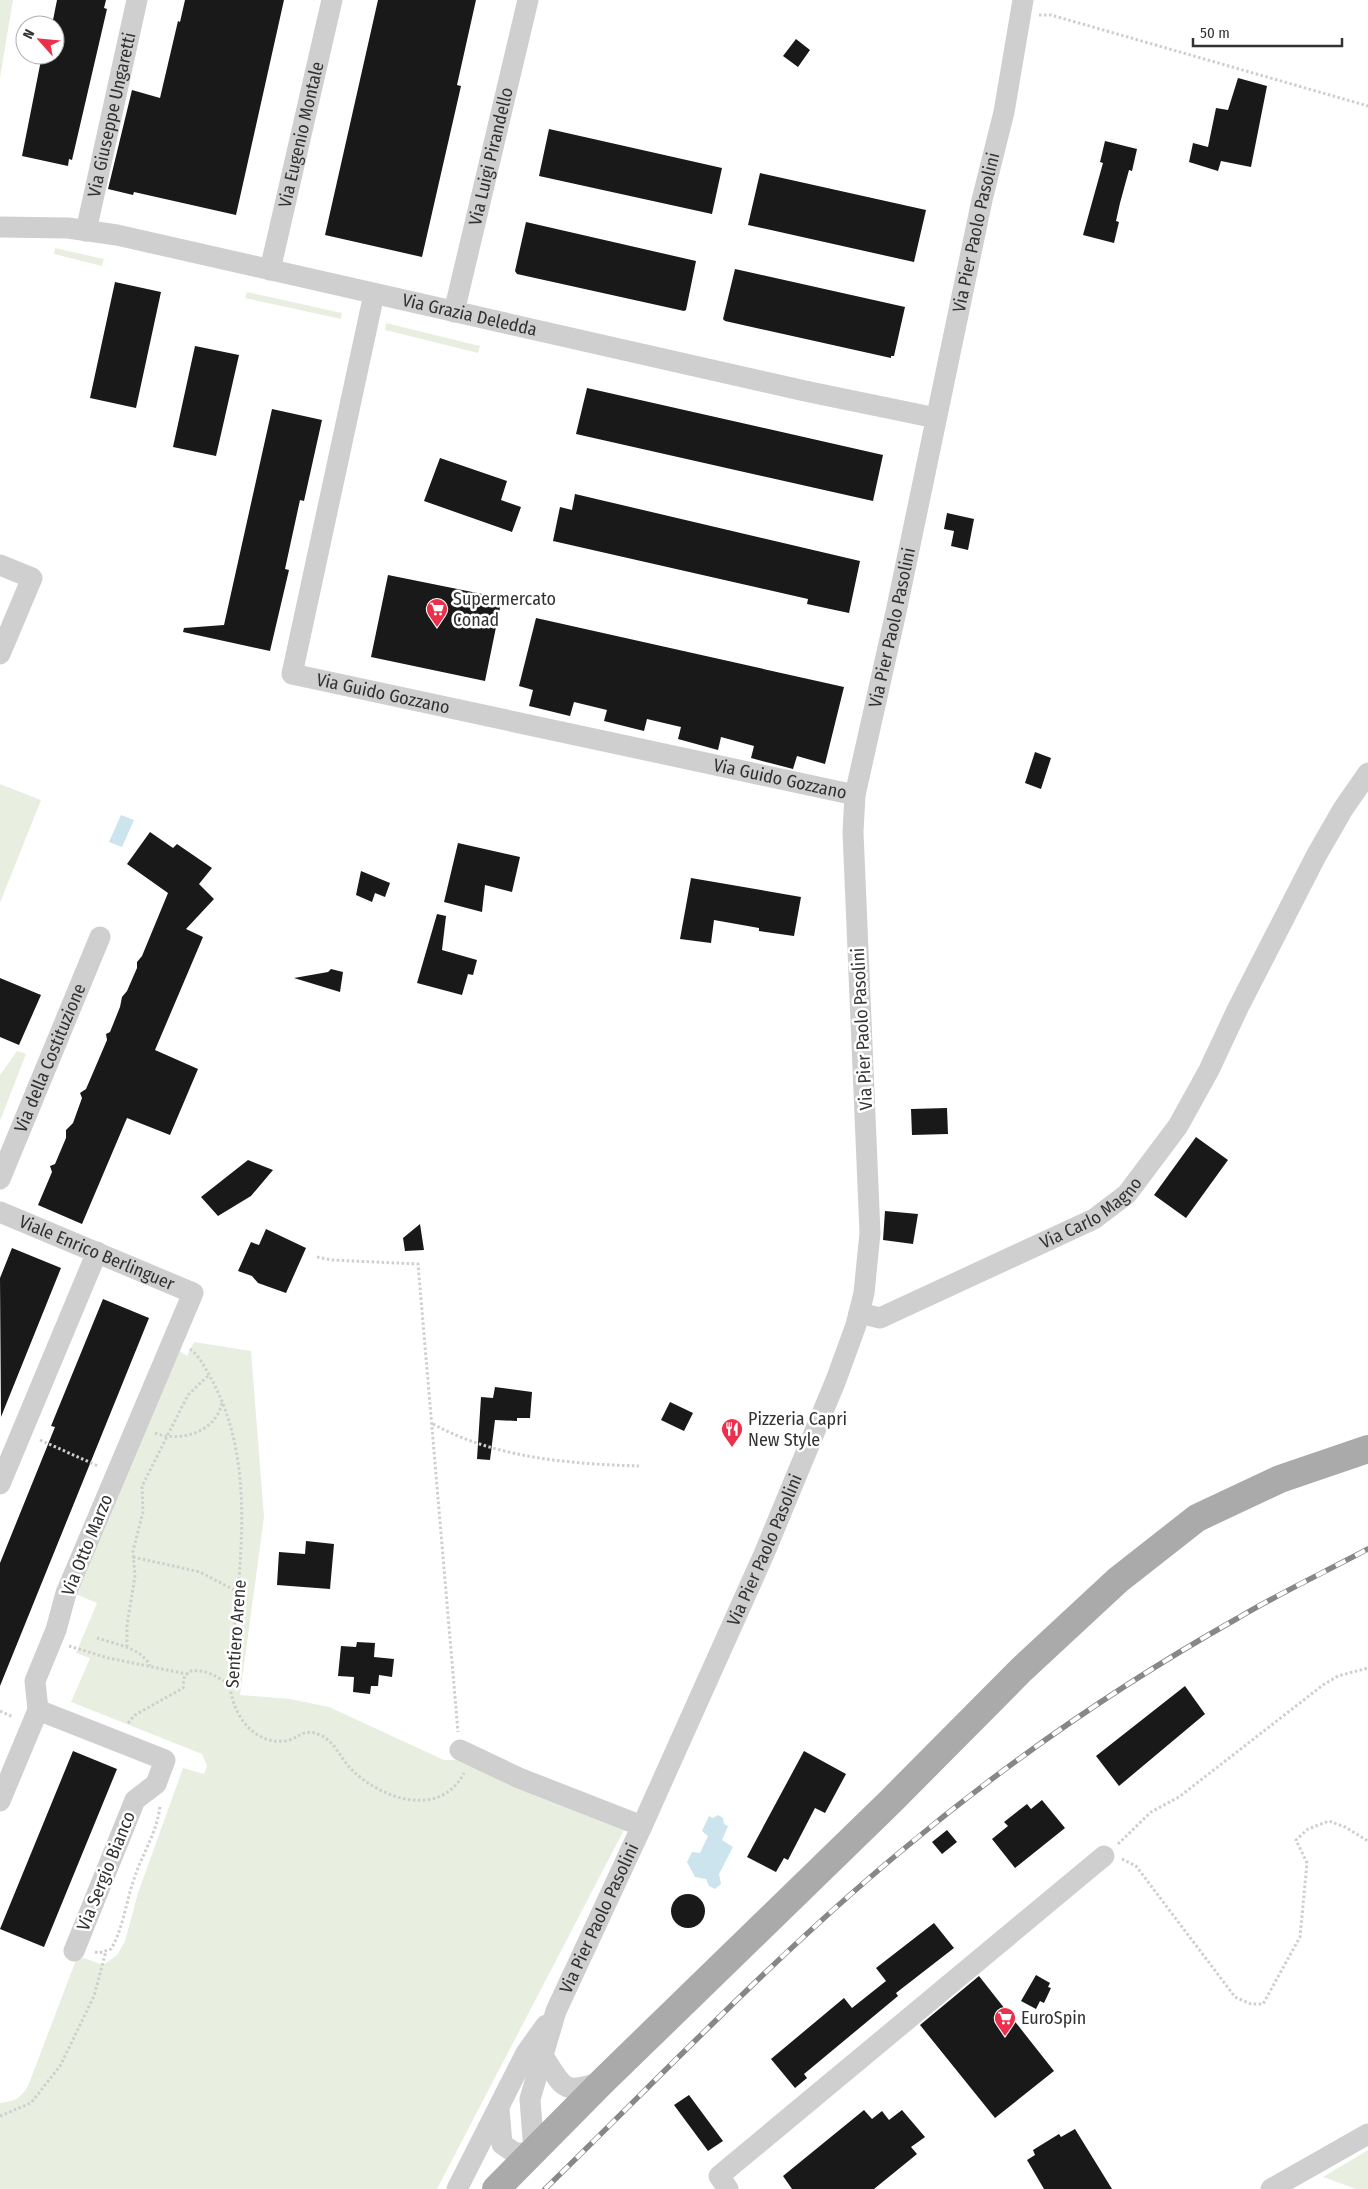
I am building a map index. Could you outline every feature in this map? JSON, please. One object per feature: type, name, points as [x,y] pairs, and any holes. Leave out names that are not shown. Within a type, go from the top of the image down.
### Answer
[{"type":"main road","points":[[496,2189],[534,2153],[603,2081],[897,1795],[1021,1670],[1118,1580],[1198,1518],[1280,1479],[1368,1449]]},
{"type":"street","name":"Via Giuseppe Ungaretti","points":[[86,231],[137,0]]},
{"type":"street","name":"Via Eugenio Montale","points":[[270,270],[332,0]]},
{"type":"street","name":"Via Luigi Pirandello","points":[[454,312],[528,0]]},
{"type":"street","name":"Via Pier Paolo Pasolini","points":[[534,2153],[530,2099],[556,2011],[642,1826],[771,1537],[836,1380],[859,1313],[868,1266],[870,1233],[853,832],[855,795],[889,648],[982,200],[1004,112],[1022,9]]},
{"type":"street","name":"Via Grazia Deledda","points":[[0,227],[68,228],[117,236],[936,418]]},
{"type":"street","name":"Via Guido Gozzano","points":[[374,294],[292,674],[855,795]]},
{"type":"street","points":[[0,564],[32,578],[0,654]]},
{"type":"street","name":"Via Carlo Magno","points":[[859,1313],[880,1318],[1094,1218],[1112,1207],[1127,1194],[1178,1126],[1209,1070],[1238,1008],[1316,856],[1342,809],[1368,773]]},
{"type":"street","name":"Via della Costituzione","points":[[0,1179],[100,937]]},
{"type":"street","name":"Viale Enrico Berlinguer","points":[[0,1212],[194,1293]]},
{"type":"street","points":[[0,1484],[97,1252]]},
{"type":"street","name":"Via Otto Marzo","points":[[0,1801],[38,1710],[36,1681],[52,1640],[66,1593],[135,1426],[194,1293]]},
{"type":"street","points":[[38,1710],[165,1760],[156,1784]]},
{"type":"street","points":[[460,1750],[482,1761],[642,1826]]},
{"type":"street","name":"Via Sergio Bianco","points":[[75,1948],[135,1800],[156,1784]]},
{"type":"street","points":[[728,2189],[719,2176],[1101,1859]]},
{"type":"street","name":"Via Pier Paolo Pasolini","points":[[457,2189],[526,2053],[556,2011]]},
{"type":"street","points":[[543,2056],[562,2085],[576,2090],[603,2081]]},
{"type":"street","points":[[499,2109],[502,2144],[515,2153],[534,2153]]},
{"type":"street","points":[[1271,2189],[1368,2134]]},
{"type":"path","points":[[1022,9],[1035,14],[1051,15],[1368,106]]},
{"type":"path","points":[[317,1257],[332,1260],[418,1264],[460,1750]]},
{"type":"path","name":"Sentiero Arene","points":[[173,1338],[193,1350],[222,1400],[232,1433],[240,1475],[242,1536],[230,1685],[234,1706],[245,1724],[258,1736],[273,1741],[287,1740],[300,1733],[320,1734],[332,1742],[354,1772],[384,1791],[412,1802],[435,1799],[450,1790],[461,1779],[466,1770],[482,1761]]},
{"type":"path","points":[[127,1647],[127,1626],[135,1582],[133,1557],[144,1512],[142,1486],[188,1395],[209,1375]]},
{"type":"path","points":[[135,1426],[166,1438],[193,1435],[217,1417],[222,1400]]},
{"type":"path","points":[[433,1424],[474,1444],[505,1451],[606,1465],[639,1466]]},
{"type":"path","points":[[22,1432],[116,1474]]},
{"type":"path","points":[[133,1557],[200,1572],[238,1592]]},
{"type":"path","points":[[97,1638],[127,1647],[147,1659],[150,1666]]},
{"type":"path","points":[[52,1640],[108,1658],[187,1674]]},
{"type":"path","points":[[1101,1859],[1151,1812],[1179,1798],[1323,1685],[1338,1676],[1368,1668]]},
{"type":"path","points":[[119,1742],[126,1724],[136,1715],[183,1688],[184,1678],[190,1671],[201,1670],[230,1685]]},
{"type":"path","points":[[75,1948],[99,1953],[111,1949],[117,1939],[135,1877],[158,1823],[161,1801],[156,1784]]},
{"type":"path","points":[[1101,1859],[1121,1858],[1136,1866],[1235,1997],[1251,2004],[1263,2004],[1300,1937],[1307,1863],[1296,1840],[1308,1829],[1329,1821],[1345,1827],[1368,1841]]},
{"type":"path","points":[[0,2116],[31,2103],[60,2066],[94,1996],[106,1951]]},
{"type":"green space","points":[[0,0],[13,0],[0,78]]},
{"type":"green space","points":[[55,248],[104,259],[102,266],[54,254]]},
{"type":"green space","points":[[247,292],[342,313],[341,319],[245,298]]},
{"type":"green space","points":[[386,323],[480,346],[478,353],[385,330]]},
{"type":"green space","points":[[0,784],[41,800],[0,903]]},
{"type":"green space","points":[[17,1051],[26,1054],[0,1121],[0,1075]]},
{"type":"green space","points":[[194,1342],[251,1351],[264,1517],[240,1695],[290,1699],[329,1707],[444,1760],[464,1760],[625,1828],[437,2189],[0,2189],[0,2103],[17,2099],[28,2086],[76,1960],[84,1958],[103,1965],[117,1955],[125,1941],[138,1893],[183,1768],[204,1774],[207,1766],[202,1754],[71,1702],[90,1658],[76,1653],[97,1603],[75,1594],[178,1350],[187,1356]]},
{"type":"green space","points":[[1368,2150],[1368,2189],[1356,2189],[1323,2177]]},
{"type":"water","points":[[121,815],[134,820],[122,847],[109,842]]},
{"type":"water","points":[[718,1815],[723,1818],[724,1824],[728,1826],[722,1840],[733,1847],[719,1874],[721,1884],[715,1889],[709,1886],[706,1879],[695,1877],[687,1862],[692,1852],[700,1853],[708,1836],[702,1831],[709,1816],[713,1818]]},
{"type":"building","points":[[57,0],[106,0],[104,8],[107,9],[72,160],[69,159],[68,166],[22,156],[40,65],[65,65],[65,15],[54,15]]},
{"type":"building","points":[[185,0],[284,0],[236,215],[134,192],[133,195],[108,189],[132,90],[160,98],[178,21],[180,22]]},
{"type":"building","points":[[378,0],[476,0],[457,85],[461,86],[422,257],[325,235]]},
{"type":"building","points":[[796,39],[810,50],[798,67],[783,56]]},
{"type":"building","points":[[1238,78],[1267,86],[1251,167],[1221,161],[1218,171],[1189,162],[1193,143],[1208,147],[1216,108],[1228,110]]},
{"type":"building","points":[[549,129],[722,168],[712,214],[539,176]]},
{"type":"building","points":[[1105,141],[1137,149],[1132,171],[1129,170],[1120,203],[1116,221],[1119,222],[1114,243],[1083,235],[1103,163],[1100,162]]},
{"type":"building","points":[[760,173],[926,210],[914,262],[748,225]]},
{"type":"building","points":[[526,222],[696,261],[686,310],[517,274],[515,271]]},
{"type":"building","points":[[735,269],[905,307],[894,356],[891,356],[891,358],[725,321],[723,319]]},
{"type":"building","points":[[115,282],[161,292],[136,408],[90,398]]},
{"type":"building","points":[[195,346],[239,355],[216,456],[173,447]]},
{"type":"building","points":[[587,388],[883,455],[873,501],[576,434]]},
{"type":"building","points":[[272,409],[322,420],[304,501],[300,500],[285,569],[289,570],[270,651],[183,632],[184,628],[224,625]]},
{"type":"building","points":[[440,458],[507,481],[501,500],[521,507],[512,532],[424,501]]},
{"type":"building","points":[[575,494],[860,561],[849,613],[807,604],[808,599],[553,541],[560,507],[572,510]]},
{"type":"building","points":[[947,513],[974,519],[968,550],[951,546],[954,531],[944,529]]},
{"type":"building","name":"Supermercato Conad","points":[[388,575],[502,598],[485,681],[371,657]]},
{"type":"building","points":[[536,618],[844,687],[825,764],[797,756],[793,769],[751,758],[754,746],[721,737],[718,750],[678,739],[681,727],[647,719],[644,731],[604,721],[607,710],[574,702],[570,716],[529,706],[533,690],[519,686]]},
{"type":"building","points":[[1035,752],[1051,758],[1041,789],[1025,783]]},
{"type":"building","points":[[150,832],[173,848],[177,844],[212,868],[199,884],[214,899],[186,929],[203,937],[155,1050],[198,1069],[170,1135],[127,1118],[82,1224],[38,1205],[52,1172],[50,1166],[55,1164],[66,1138],[66,1130],[73,1123],[82,1098],[80,1093],[86,1089],[107,1040],[106,1034],[110,1032],[122,997],[127,991],[137,968],[137,962],[142,956],[168,893],[127,864]]},
{"type":"building","points":[[458,843],[520,857],[512,892],[485,885],[482,912],[444,902]]},
{"type":"building","points":[[361,871],[390,883],[385,897],[375,893],[372,902],[356,895]]},
{"type":"building","points":[[691,878],[801,897],[794,936],[759,931],[759,928],[714,920],[711,943],[680,939]]},
{"type":"building","points":[[437,914],[446,916],[442,950],[477,960],[473,975],[468,974],[462,995],[417,983]]},
{"type":"building","points":[[331,969],[343,972],[340,992],[294,978],[328,972]]},
{"type":"building","points":[[0,978],[41,995],[19,1045],[0,1037]]},
{"type":"building","points":[[947,1108],[948,1134],[912,1135],[911,1109]]},
{"type":"building","points":[[1196,1137],[1228,1160],[1186,1218],[1154,1195]]},
{"type":"building","points":[[248,1160],[273,1170],[251,1196],[218,1216],[201,1197]]},
{"type":"building","points":[[885,1211],[918,1214],[913,1244],[883,1240]]},
{"type":"building","points":[[420,1224],[424,1250],[405,1251],[403,1238]]},
{"type":"building","points":[[266,1229],[306,1248],[286,1293],[258,1283],[252,1276],[238,1271],[251,1242],[259,1245]]},
{"type":"building","points":[[12,1248],[61,1268],[1,1417],[0,1278]]},
{"type":"building","points":[[103,1299],[149,1318],[0,1686],[0,1563],[55,1427],[51,1426]]},
{"type":"building","points":[[495,1387],[532,1392],[530,1418],[517,1418],[517,1421],[495,1420],[490,1460],[477,1459],[481,1397],[493,1398]]},
{"type":"building","points":[[670,1402],[693,1413],[684,1431],[661,1420]]},
{"type":"building","points":[[306,1541],[334,1544],[330,1589],[277,1585],[279,1552],[305,1554]]},
{"type":"building","points":[[357,1642],[375,1643],[374,1657],[394,1659],[392,1677],[379,1675],[378,1686],[371,1686],[370,1694],[353,1692],[354,1677],[338,1676],[341,1646],[356,1647]]},
{"type":"building","points":[[1185,1686],[1205,1714],[1119,1786],[1096,1756]]},
{"type":"building","points":[[73,1751],[117,1769],[44,1947],[0,1929]]},
{"type":"building","points":[[804,1751],[846,1774],[825,1813],[815,1808],[788,1860],[784,1858],[776,1872],[747,1857]]},
{"type":"building","points":[[1042,1800],[1065,1828],[1015,1868],[992,1839],[1008,1826],[1004,1822],[1027,1804],[1031,1809]]},
{"type":"building","points":[[947,1830],[957,1842],[942,1854],[932,1842]]},
{"type":"building","points":[[688,1894],[700,1899],[705,1911],[700,1923],[688,1928],[676,1923],[671,1911],[676,1899]]},
{"type":"building","points":[[934,1923],[954,1948],[896,1993],[898,1996],[804,2074],[807,2078],[795,2088],[771,2059],[844,1998],[852,2008],[886,1981],[876,1968]]},
{"type":"building","points":[[1036,1975],[1050,1983],[1048,1987],[1051,1988],[1044,2003],[1040,2001],[1036,2009],[1021,2001]]},
{"type":"building","points":[[979,1976],[1054,2071],[995,2118],[920,2025]]},
{"type":"building","points":[[689,2095],[723,2141],[708,2151],[674,2105]]},
{"type":"building","points":[[864,2110],[872,2119],[882,2111],[889,2120],[902,2110],[925,2137],[911,2147],[917,2154],[874,2189],[792,2189],[783,2176]]},
{"type":"building","points":[[1075,2129],[1112,2189],[1044,2189],[1027,2160],[1035,2155],[1033,2150],[1059,2134],[1061,2137]]},
{"type":"railway","points":[[545,2189],[808,1932],[940,1819],[1064,1727],[1150,1670],[1286,1591],[1368,1549]]},
{"type":"place","name":"Supermercato Conad","points":[[437,628]]},
{"type":"place","name":"Pizzeria Capri New Style","points":[[732,1448]]},
{"type":"place","name":"EuroSpin","points":[[1005,2037]]}]
